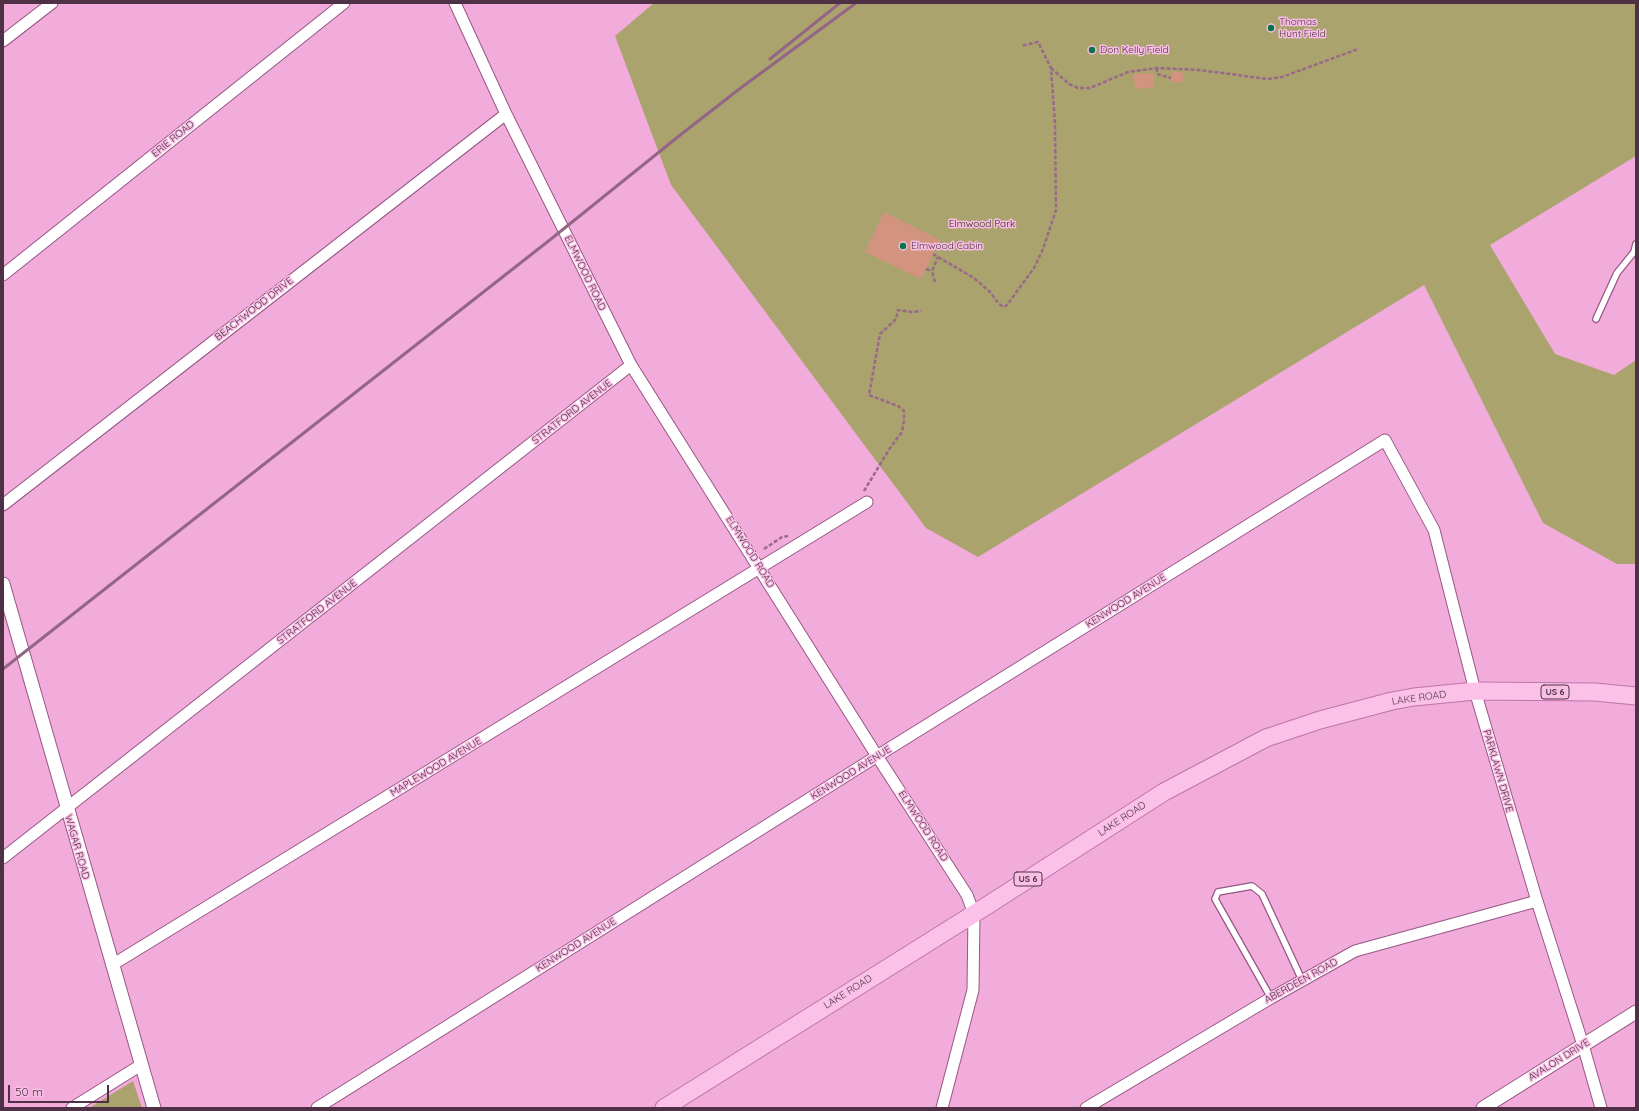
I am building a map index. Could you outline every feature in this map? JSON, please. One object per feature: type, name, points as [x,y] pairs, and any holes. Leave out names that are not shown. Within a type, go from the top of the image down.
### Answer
[{"type":"main road","name":"LAKE ROAD","points":[[664,1108],[974,914],[1164,792],[1266,738],[1320,720],[1392,701],[1475,691],[1595,692],[1636,696]]},
{"type":"street","points":[[3,41],[52,3]]},
{"type":"street","name":"ERIE ROAD","points":[[3,275],[344,3]]},
{"type":"street","name":"ELMWOOD ROAD","points":[[455,3],[506,114],[631,365],[877,756],[968,895],[974,914],[973,990],[942,1108]]},
{"type":"street","name":"BEACHWOOD DRIVE","points":[[3,505],[506,114]]},
{"type":"street","name":"STRATFORD AVENUE","points":[[3,858],[67,810],[631,365]]},
{"type":"street","name":"PARKLAWN DRIVE","points":[[1385,440],[1434,530],[1475,691],[1537,901],[1583,1045],[1601,1108]]},
{"type":"street","name":"KENWOOD AVENUE","points":[[317,1108],[877,756],[1385,440]]},
{"type":"street","name":"MAPLEWOOD AVENUE","points":[[112,965],[760,568],[865,497]]},
{"type":"street","name":"WAGAR ROAD","points":[[3,584],[140,1065],[154,1108]]},
{"type":"street","name":"ABERDEEN ROAD","points":[[1086,1108],[1270,998],[1355,951],[1537,901]]},
{"type":"street","name":"AVALON DRIVE","points":[[1482,1108],[1636,1012]]},
{"type":"street","points":[[72,1108],[140,1065]]},
{"type":"lane","points":[[1596,319],[1617,273],[1634,252],[1636,244]]},
{"type":"lane","points":[[1270,998],[1215,899],[1218,892],[1252,886],[1262,894],[1302,980]]},
{"type":"path","points":[[1021,46],[1038,42],[1051,68],[1069,84],[1078,88],[1090,88],[1128,72],[1157,68],[1199,70],[1268,79],[1282,77],[1358,49]]},
{"type":"path","points":[[933,254],[974,278],[990,292],[999,304],[1004,307],[1034,268],[1043,249],[1056,210],[1055,124],[1051,68]]},
{"type":"path","points":[[1157,68],[1158,74],[1171,78]]},
{"type":"path","points":[[935,282],[932,271],[938,257]]},
{"type":"path","points":[[926,269],[932,271]]},
{"type":"path","points":[[865,497],[886,453],[902,432],[904,421],[904,411],[898,406],[869,395],[880,334],[896,319],[898,310],[912,312],[921,311]]},
{"type":"path","points":[[764,549],[782,537],[795,534]]},
{"type":"green space","name":"Elmwood Park","points":[[654,3],[1636,3],[1636,156],[1490,245],[1555,354],[1614,375],[1636,360],[1636,564],[1617,564],[1543,523],[1424,285],[978,557],[926,528],[671,185],[615,36]]},
{"type":"green space","points":[[133,1081],[142,1108],[89,1108]]},
{"type":"building","points":[[1172,71],[1184,73],[1182,83],[1170,81]]},
{"type":"building","points":[[1153,73],[1154,87],[1135,89],[1133,74]]},
{"type":"building","name":"Elmwood Cabin","points":[[884,212],[940,240],[921,279],[865,252]]},
{"type":"railway","points":[[770,59],[840,3]]},
{"type":"railway","points":[[3,669],[551,239],[679,136],[738,90],[856,3]]},
{"type":"place","name":"Thomas Hunt Field","points":[[1271,28]]},
{"type":"place","name":"Don Kelly Field","points":[[1092,50]]},
{"type":"place","name":"Elmwood Cabin","points":[[903,246]]}]
